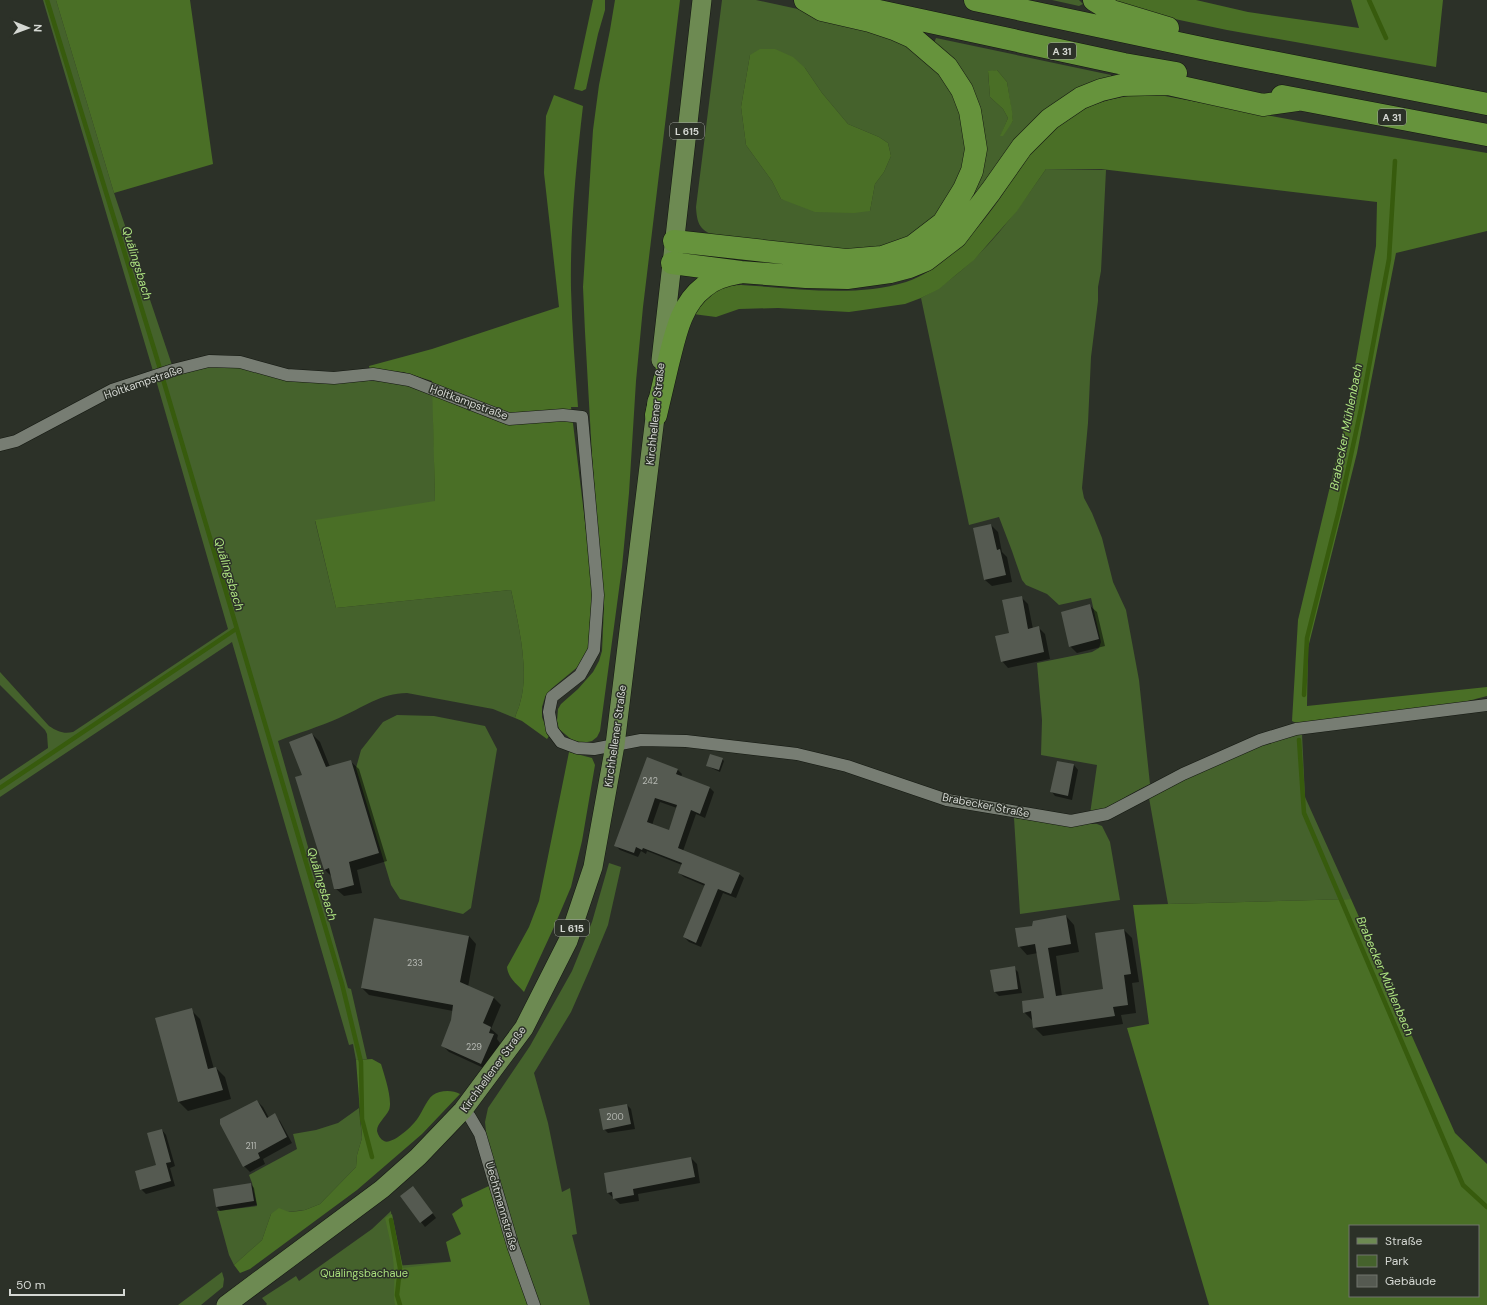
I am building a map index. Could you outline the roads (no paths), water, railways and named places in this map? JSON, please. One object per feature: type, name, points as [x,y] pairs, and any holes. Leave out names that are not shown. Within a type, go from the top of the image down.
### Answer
[{"type":"highway","points":[[674,241],[846,260],[882,257],[913,246],[943,223],[964,189],[972,171],[976,148],[970,111],[962,90],[947,67],[912,37],[870,21],[822,10],[805,0]]},
{"type":"highway","name":"A 31","points":[[828,0],[1124,64],[1194,76],[1297,100],[1487,135]]},
{"type":"highway","points":[[975,0],[1211,50],[1487,104]]},
{"type":"highway","points":[[1094,0],[1112,11],[1159,26],[1196,34],[1211,50]]},
{"type":"highway","points":[[672,263],[741,272],[806,277],[847,278],[890,272],[909,267],[926,260],[956,237],[1022,147],[1050,119],[1081,98],[1101,90],[1122,85],[1168,84],[1263,105],[1297,100]]},
{"type":"highway","points":[[656,415],[675,334],[689,302],[704,286],[724,276],[741,272]]},
{"type":"main road","name":"Kirchhellener Straße","points":[[226,1305],[382,1189],[418,1157],[463,1110],[524,1028],[568,941],[592,867],[615,745],[656,415],[674,241],[702,0]]},
{"type":"street","name":"Holtkampstraße","points":[[0,445],[16,441],[112,390],[173,370],[209,361],[240,362],[287,375],[334,378],[373,374],[409,380],[509,418],[563,415],[582,417],[598,595],[594,650],[580,675],[552,697],[549,712],[552,730],[561,742],[577,748],[594,749],[615,745]]},
{"type":"street","name":"Brabecker Straße","points":[[615,745],[641,740],[686,741],[797,754],[847,766],[947,800],[1071,821],[1107,814],[1183,774],[1260,740],[1296,729],[1487,705]]},
{"type":"street","name":"Uechtmannstraße","points":[[463,1110],[470,1117],[480,1134],[513,1246],[534,1305]]},
{"type":"waterway","name":"Quälingsbach","points":[[47,0],[155,352],[342,984],[361,1062],[362,1119],[372,1157]]},
{"type":"waterway","name":"Brabecker Mühlenbach","points":[[1369,0],[1386,38]]},
{"type":"waterway","name":"Brabecker Mühlenbach","points":[[1304,695],[1307,638],[1339,510],[1361,409],[1389,259],[1395,161]]},
{"type":"waterway","points":[[0,788],[236,629]]},
{"type":"waterway","name":"Brabecker Mühlenbach","points":[[1299,740],[1304,813],[1463,1185],[1487,1207]]},
{"type":"waterway","name":"Quälingsbach","points":[[391,1220],[400,1268],[397,1295],[400,1305]]},
{"type":"park label","name":"Quälingsbachaue","points":[[364,1273]]}]
